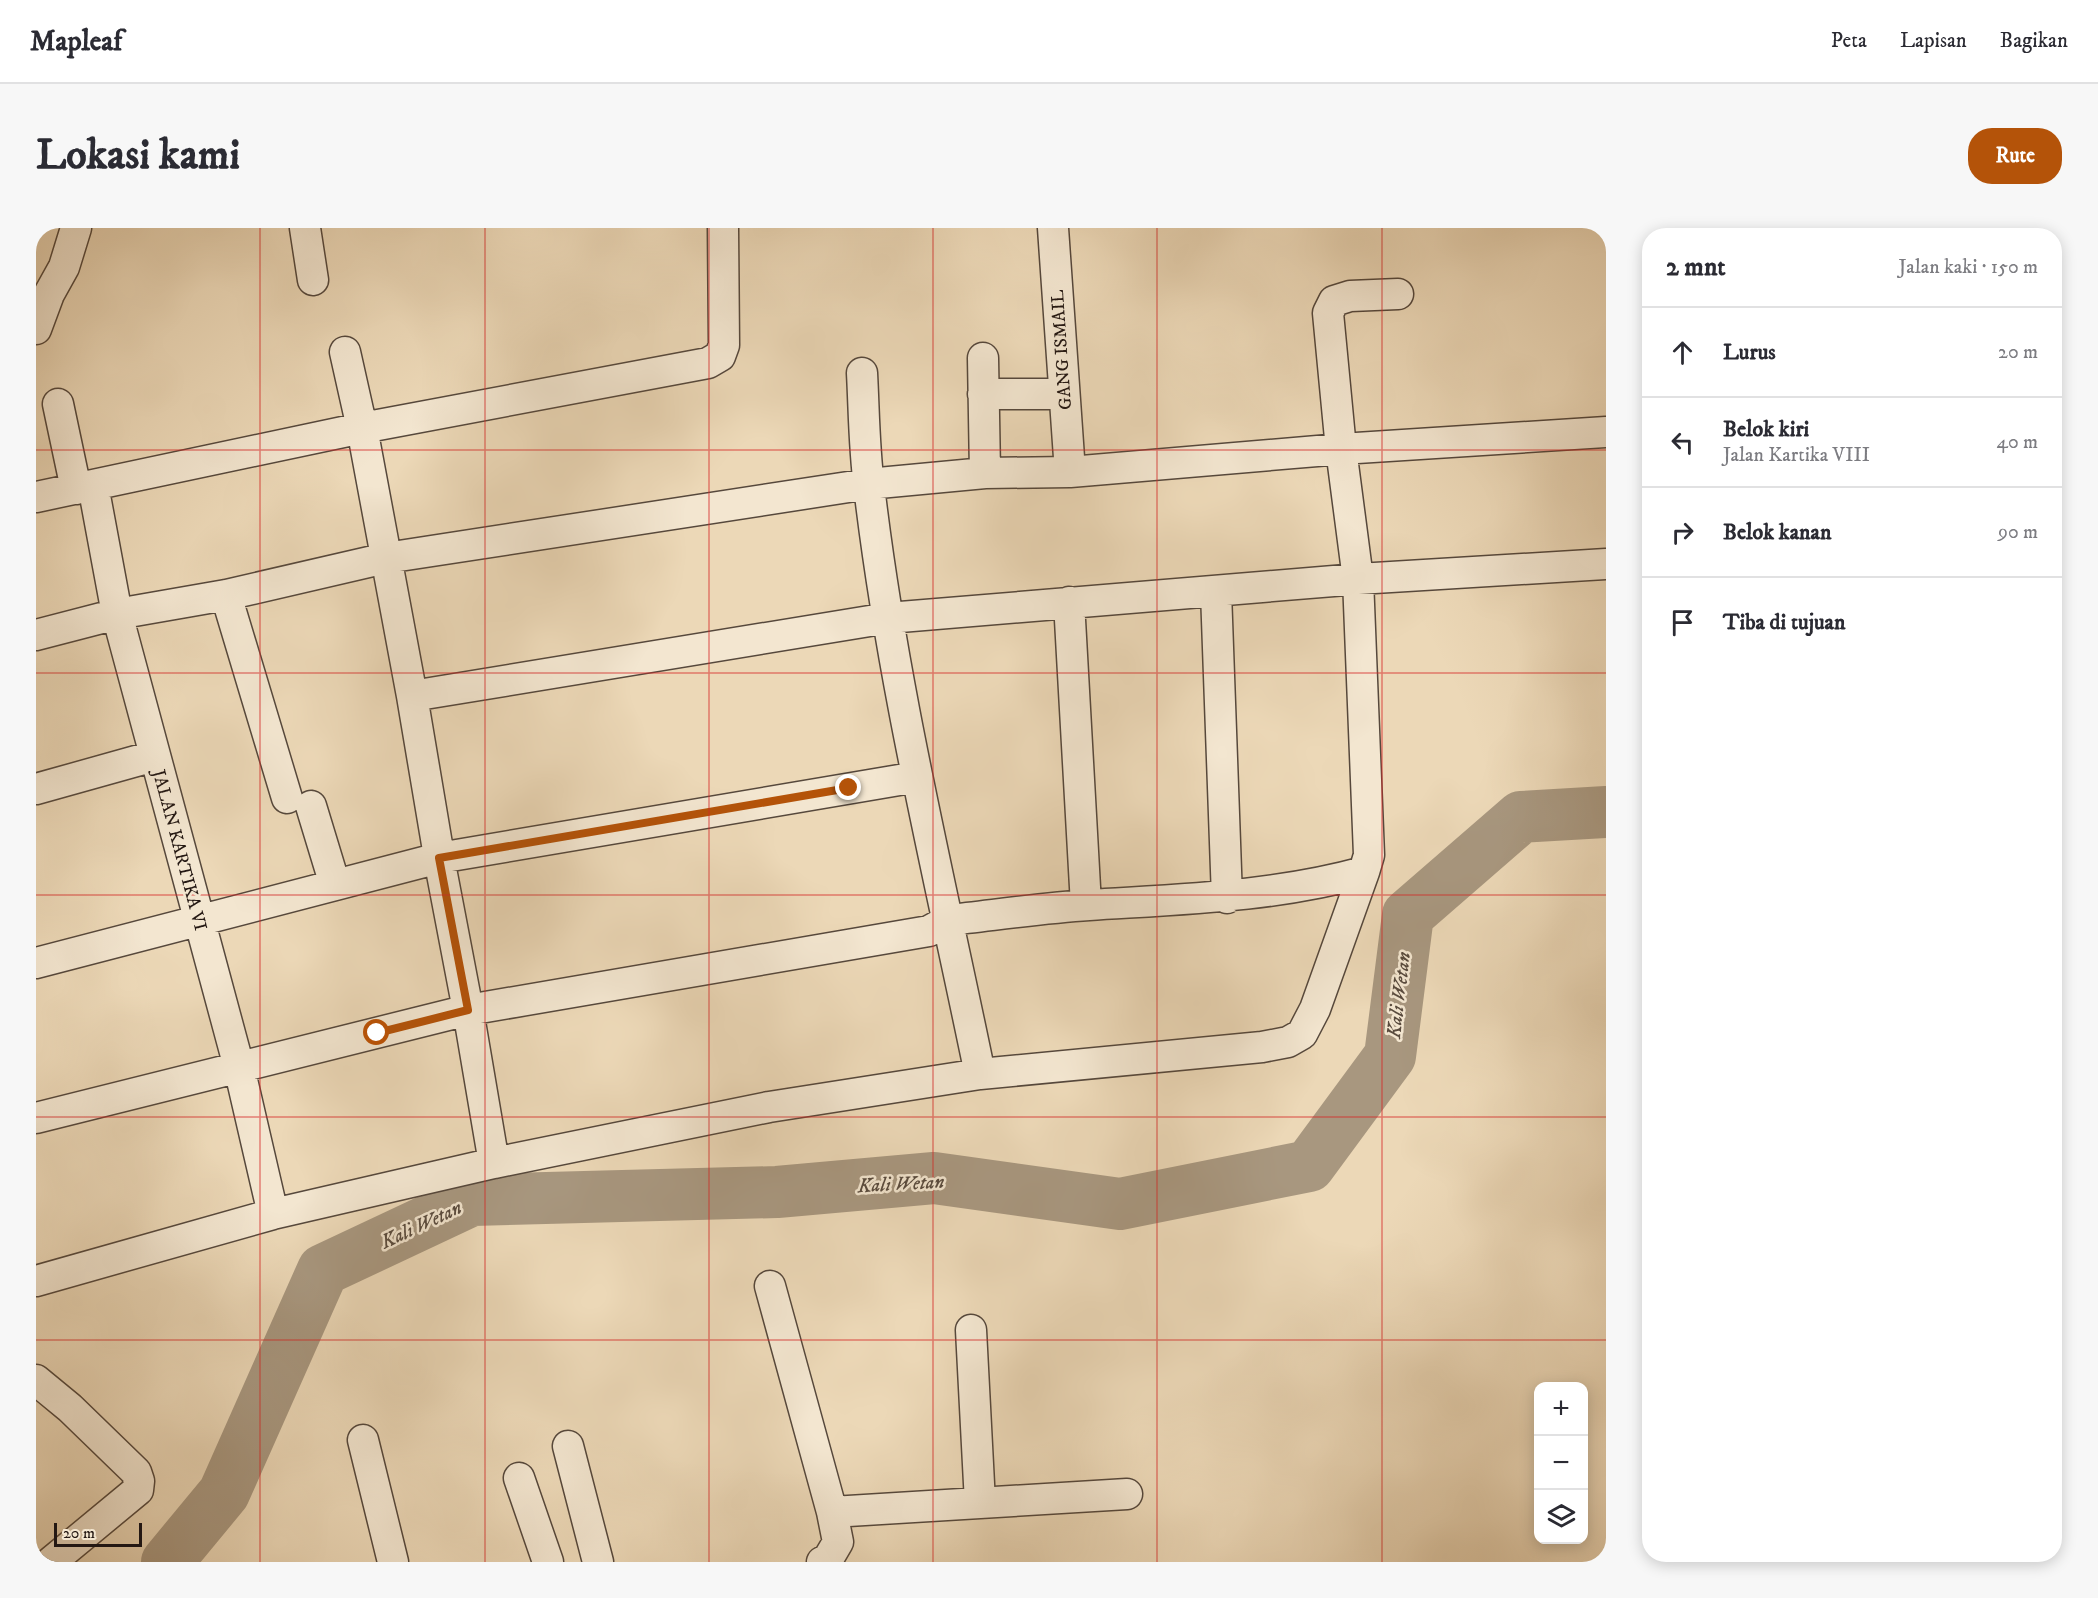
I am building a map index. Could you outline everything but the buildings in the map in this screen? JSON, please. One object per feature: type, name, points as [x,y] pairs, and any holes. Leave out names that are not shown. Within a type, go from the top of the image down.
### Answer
[{"type":"street","points":[[36,329],[49,294],[64,267],[76,228]]},
{"type":"street","points":[[305,228],[313,280]]},
{"type":"street","points":[[36,497],[362,428],[708,363],[720,356],[724,345],[723,228]]},
{"type":"street","name":"GANG ISMAIL","points":[[1053,228],[1070,472]]},
{"type":"street","points":[[36,1281],[273,1214],[494,1163],[769,1107],[980,1074],[1262,1047],[1288,1042],[1302,1034],[1315,1009],[1369,855],[1358,579],[1341,449],[1328,313],[1334,301],[1350,296],[1398,294]]},
{"type":"street","points":[[345,352],[362,428],[412,696],[494,1163]]},
{"type":"street","points":[[983,358],[985,473]]},
{"type":"street","points":[[862,373],[868,484],[888,618],[917,777],[980,1074]]},
{"type":"street","points":[[983,394],[1064,394]]},
{"type":"street","name":"JALAN KARTIKA VI","points":[[58,404],[84,487],[154,756],[239,1067],[273,1214]]},
{"type":"street","points":[[36,636],[117,614],[226,596],[386,558],[868,484],[985,473],[1070,472],[1341,449],[1606,432]]},
{"type":"street","points":[[412,696],[888,618],[1358,579],[1606,564]]},
{"type":"street","points":[[1216,592],[1227,897]]},
{"type":"street","points":[[226,596],[299,802],[335,885]]},
{"type":"street","points":[[1069,602],[1086,905]]},
{"type":"street","points":[[36,789],[154,756]]},
{"type":"street","points":[[36,963],[439,858],[917,777]]},
{"type":"street","points":[[36,1118],[468,1010],[929,931],[949,920],[1086,905],[1227,897],[1329,882],[1364,872]]},
{"type":"street","points":[[770,1286],[832,1512],[838,1542],[828,1559],[822,1562]]},
{"type":"street","points":[[971,1330],[980,1503]]},
{"type":"street","points":[[36,1380],[70,1408],[136,1472],[139,1480],[138,1490],[51,1562]]},
{"type":"street","points":[[363,1440],[393,1562]]},
{"type":"street","points":[[568,1446],[598,1562]]},
{"type":"street","points":[[519,1478],[548,1562]]},
{"type":"street","points":[[832,1512],[1127,1494]]},
{"type":"waterway","name":"Kali Wetan","points":[[167,1562],[224,1493],[323,1270],[472,1200],[777,1192],[934,1178],[1120,1204],[1309,1166],[1390,1056],[1408,915],[1521,817],[1606,812]]},
{"type":"route","points":[[377,1033],[468,1010],[439,858],[849,788]]}]
